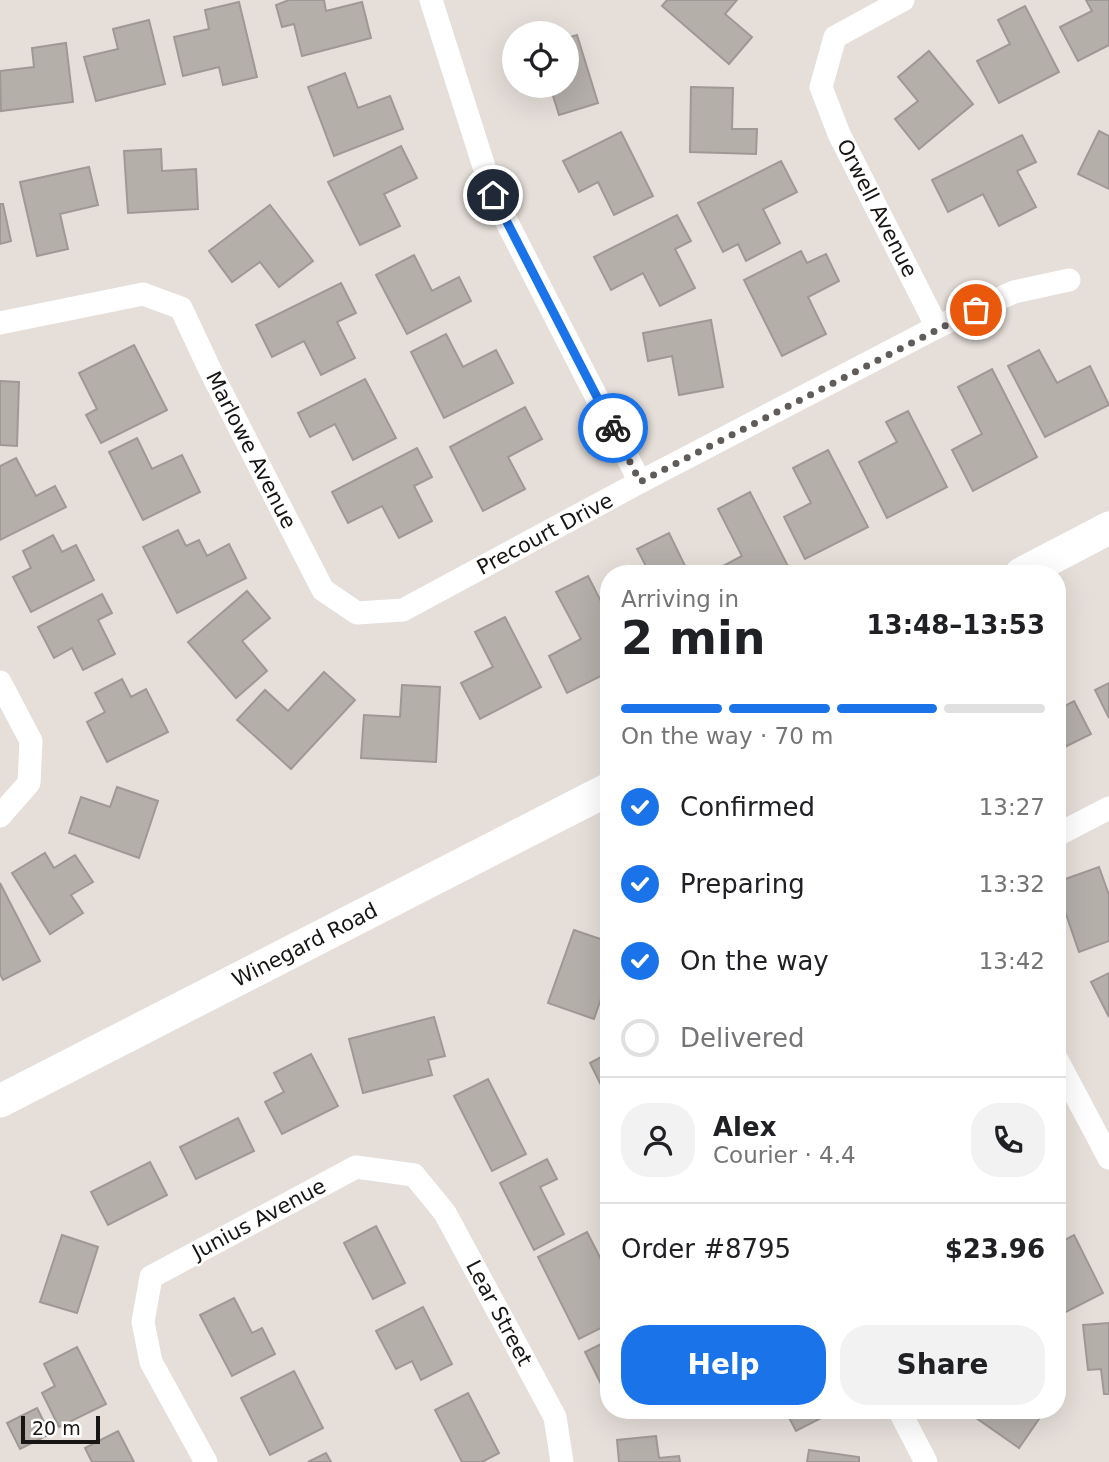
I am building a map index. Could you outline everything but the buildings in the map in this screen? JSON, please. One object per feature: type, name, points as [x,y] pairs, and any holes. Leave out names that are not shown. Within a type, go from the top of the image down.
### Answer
[{"type":"street","points":[[431,0],[493,195],[640,482]]},
{"type":"street","name":"Orwell Avenue","points":[[903,0],[835,37],[821,87],[839,134],[937,327]]},
{"type":"street","name":"Precourt Drive","points":[[323,590],[357,613],[403,610],[640,482],[937,327],[1014,292],[1069,280]]},
{"type":"street","name":"Marlowe Avenue","points":[[0,323],[143,295],[181,308],[323,590]]},
{"type":"street","points":[[1038,565],[1109,528]]},
{"type":"street","points":[[0,682],[32,741],[29,783],[0,816]]},
{"type":"street","name":"Winegard Road","points":[[0,1101],[600,794]]},
{"type":"street","points":[[1066,830],[1109,808]]},
{"type":"street","points":[[1066,1077],[1109,1158]]},
{"type":"street","name":"Junius Avenue","points":[[206,1462],[151,1362],[143,1322],[151,1278],[356,1167],[415,1175]]},
{"type":"street","name":"Lear Street","points":[[415,1175],[445,1213],[555,1417],[562,1462]]},
{"type":"street","points":[[904,1419],[926,1462]]},
{"type":"way so far","points":[[613,428],[640,482],[937,327],[976,310]]},
{"type":"route","points":[[493,195],[613,428]]}]
